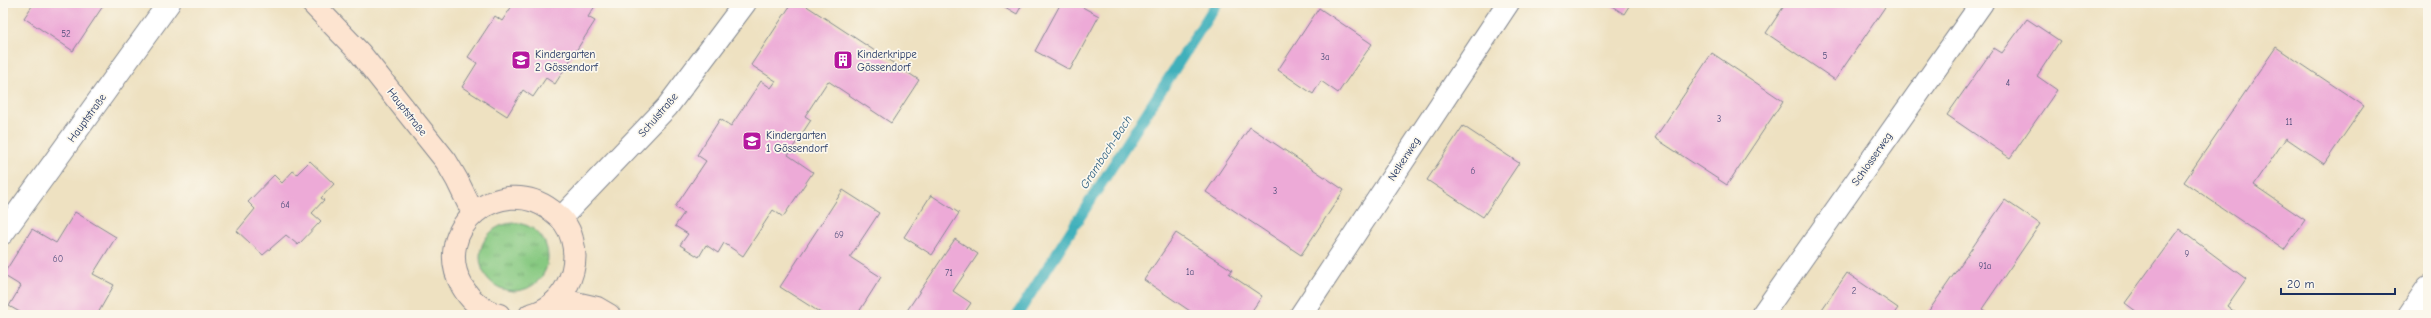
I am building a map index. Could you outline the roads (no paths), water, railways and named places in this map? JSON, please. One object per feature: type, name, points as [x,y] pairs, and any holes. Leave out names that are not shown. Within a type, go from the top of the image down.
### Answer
[{"type":"main road","name":"Hauptstraße","points":[[312,3],[360,53],[441,156],[457,180],[473,213]]},
{"type":"main road","points":[[499,315],[484,309],[473,301],[465,292],[456,274],[454,254],[456,243],[465,222],[473,213],[488,203],[501,198],[523,197],[544,204],[560,218],[572,236],[575,252],[572,276],[558,299],[549,306],[530,315]]},
{"type":"main road","points":[[558,299],[597,308],[609,315]]},
{"type":"street","name":"Hauptstraße","points":[[3,233],[169,3]]},
{"type":"street","name":"Schulstraße","points":[[560,218],[667,107],[745,3]]},
{"type":"street","name":"Nelkenweg","points":[[1301,315],[1508,3]]},
{"type":"street","name":"Schlosserweg","points":[[1762,315],[1982,3]]},
{"type":"street","points":[[2409,315],[2428,287]]},
{"type":"waterway","name":"Grambach-Bach","points":[[1017,315],[1217,3]]},
{"type":"place","name":"Kindergarten 2 Gössendorf","points":[[521,60]]},
{"type":"place","name":"Kinderkrippe Gössendorf","points":[[843,60]]},
{"type":"place","name":"Kindergarten 1 Gössendorf","points":[[752,141]]}]
